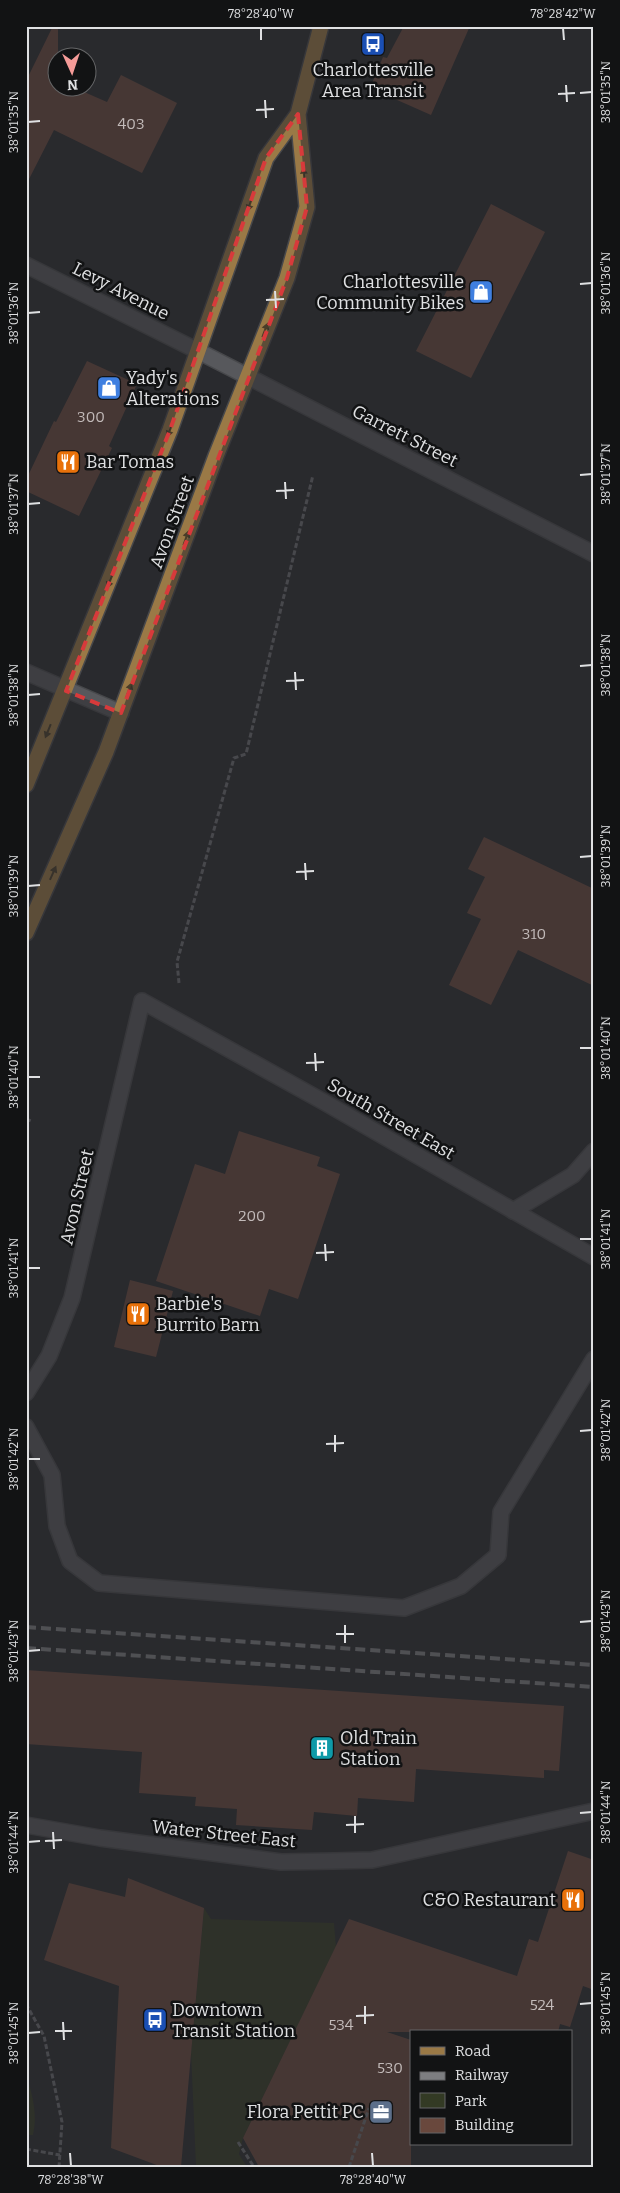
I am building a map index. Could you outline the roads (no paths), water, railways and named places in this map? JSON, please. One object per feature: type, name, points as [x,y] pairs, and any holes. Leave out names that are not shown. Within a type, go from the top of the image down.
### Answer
[{"type":"main road","name":"Avon Street","points":[[26,933],[106,752],[247,376],[287,278],[307,207],[298,114],[321,26]]},
{"type":"main road","name":"Avon Street","points":[[26,785],[66,691],[170,430],[266,158],[298,114]]},
{"type":"street","name":"Levy Avenue","points":[[26,265],[198,351]]},
{"type":"street","name":"Garrett Street","points":[[198,351],[594,554]]},
{"type":"street","points":[[26,672],[66,691],[121,713]]},
{"type":"street","name":"South Street East","points":[[142,1001],[333,1107],[594,1257]]},
{"type":"street","name":"Avon Street","points":[[26,1393],[49,1356],[72,1298],[142,1001]]},
{"type":"street","points":[[513,1211],[573,1175],[594,1151]]},
{"type":"street","points":[[26,1427],[52,1475],[57,1526],[70,1561],[99,1584],[404,1608],[461,1586],[498,1555],[501,1512],[594,1359]]},
{"type":"street","name":"Water Street East","points":[[26,1825],[100,1838],[281,1862],[334,1861],[372,1860],[594,1812]]},
{"type":"railway","points":[[26,1627],[594,1665]]},
{"type":"railway","points":[[26,1648],[594,1687]]},
{"type":"place","name":"Charlottesville Area Transit","points":[[373,44]]},
{"type":"place","name":"Charlottesville Community Bikes","points":[[481,292]]},
{"type":"place","name":"Yady's Alterations","points":[[109,388]]},
{"type":"place","name":"Bar Tomas","points":[[68,462]]},
{"type":"place","name":"Barbie's Burrito Barn","points":[[138,1314]]},
{"type":"place","name":"Old Train Station","points":[[322,1748]]},
{"type":"place","name":"C&O Restaurant","points":[[573,1900]]},
{"type":"place","name":"Downtown Transit Station","points":[[155,2020]]},
{"type":"place","name":"Flora Pettit PC","points":[[381,2112]]}]
